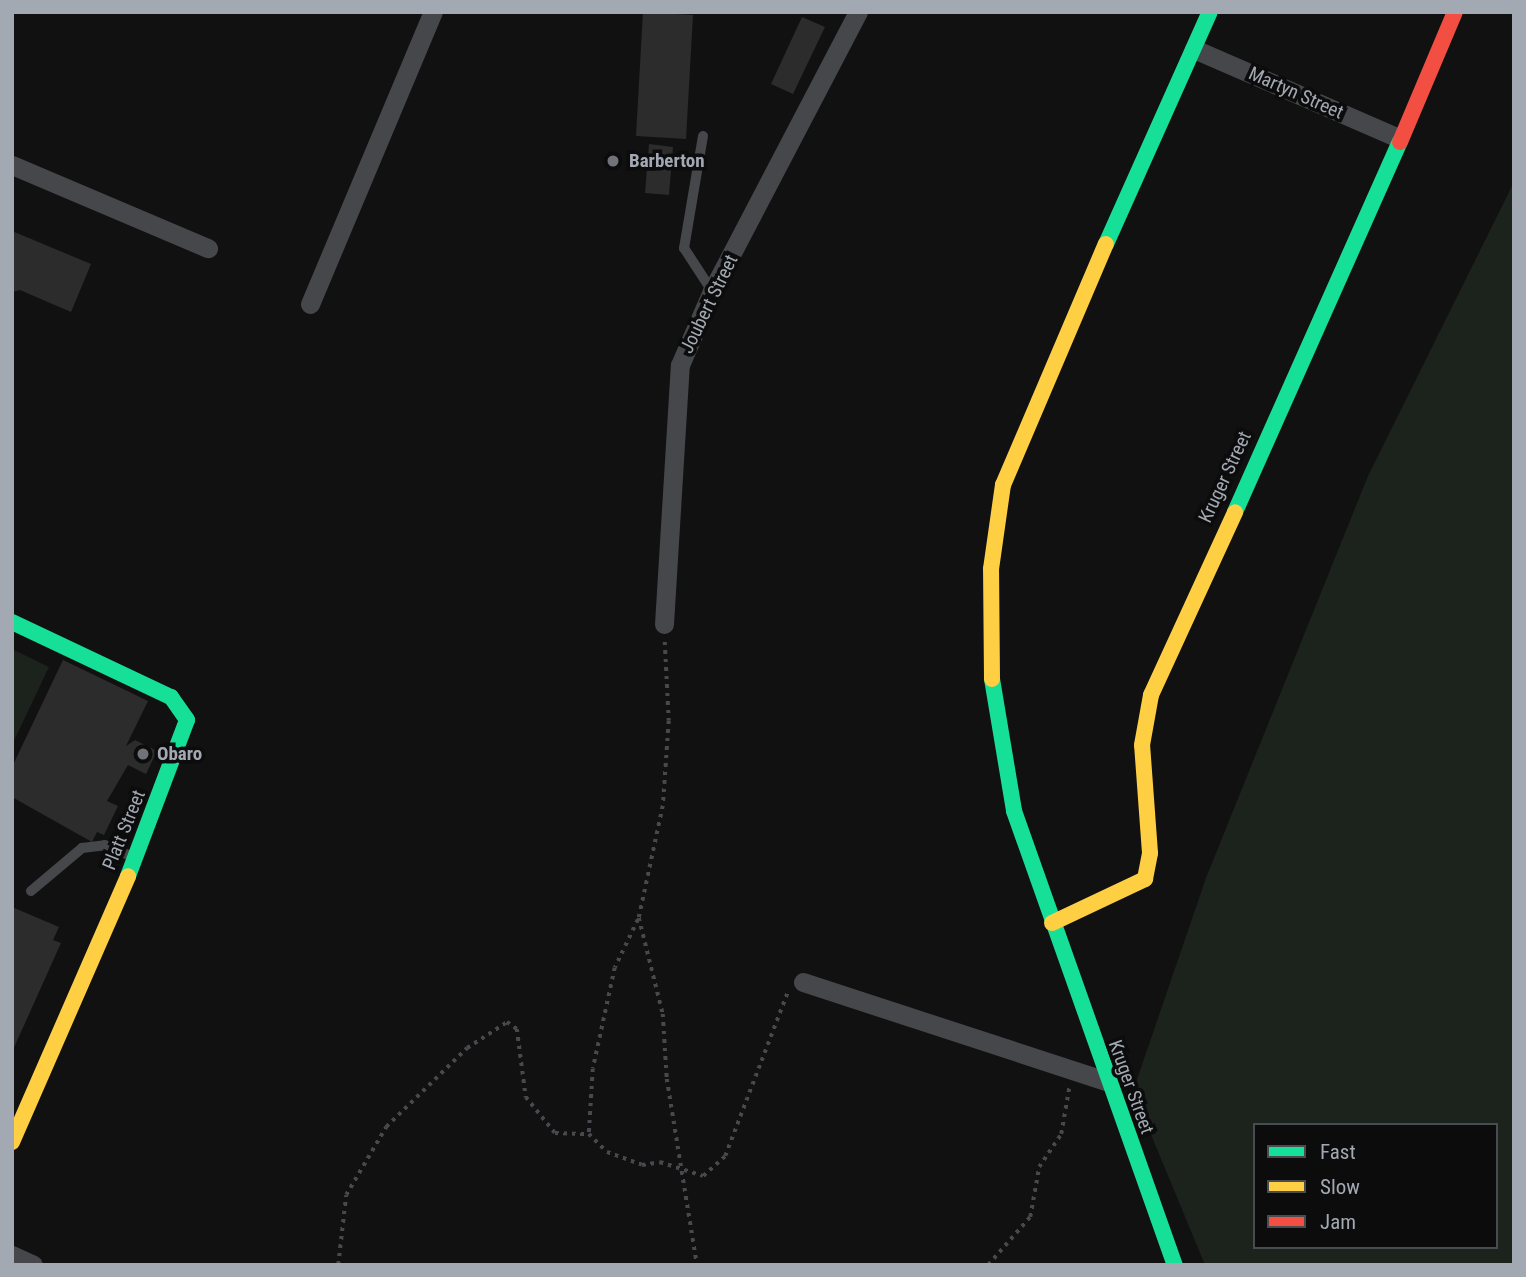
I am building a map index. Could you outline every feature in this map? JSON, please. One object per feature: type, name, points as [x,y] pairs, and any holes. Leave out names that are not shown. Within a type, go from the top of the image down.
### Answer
[{"type":"street","points":[[310,304],[433,12]]},
{"type":"street","name":"Joubert Street","points":[[664,624],[680,365],[712,291],[858,12]]},
{"type":"street","name":"Kruger Street","points":[[1175,1265],[1106,1081],[1014,811],[998,739],[989,637],[995,528],[1018,440],[1210,12]]},
{"type":"street","name":"Kruger Street","points":[[1052,923],[1145,880],[1150,853],[1142,745],[1150,695],[1344,274],[1398,138],[1454,12]]},
{"type":"street","name":"Martyn Street","points":[[1194,49],[1398,138]]},
{"type":"street","points":[[12,165],[208,248]]},
{"type":"street","name":"Platt Street","points":[[12,622],[181,707],[187,720],[184,739],[136,858],[12,1142]]},
{"type":"street","points":[[803,982],[1106,1081]]},
{"type":"street","points":[[12,1255],[33,1265]]},
{"type":"lane","points":[[703,136],[684,248],[712,291]]},
{"type":"lane","points":[[31,891],[82,848],[105,845],[136,858]]},
{"type":"path","points":[[589,1134],[602,1023],[615,968],[639,918],[663,806],[669,721],[664,624]]},
{"type":"path","points":[[639,918],[663,1014],[667,1079],[697,1265]]},
{"type":"path","points":[[338,1265],[346,1195],[386,1127],[467,1048],[507,1021],[517,1029],[526,1097],[555,1133],[589,1134],[607,1152],[642,1165],[660,1162],[703,1176],[725,1156],[777,1010],[789,989],[803,982]]},
{"type":"path","points":[[988,1265],[1030,1216],[1039,1167],[1061,1134],[1072,1072]]},
{"type":"shaded area","points":[[1514,182],[1514,1265],[1205,1265],[1133,1091],[1206,878],[1368,476]]},
{"type":"shaded area","points":[[12,649],[49,667],[12,745]]},
{"type":"building","points":[[643,12],[693,15],[686,139],[636,136]]},
{"type":"building","points":[[802,17],[825,27],[793,94],[771,84]]},
{"type":"building","points":[[649,144],[673,147],[669,195],[645,193]]},
{"type":"building","points":[[12,231],[91,264],[71,312],[20,290],[12,292]]},
{"type":"building","points":[[63,660],[148,701],[126,746],[135,740],[157,751],[146,774],[128,765],[107,801],[118,806],[104,835],[97,832],[92,842],[12,797],[12,767]]},
{"type":"building","points":[[12,907],[59,927],[53,940],[61,943],[12,1052]]},
{"type":"traffic: fast","points":[[1106,244],[1210,12]]},
{"type":"traffic: fast","points":[[1235,512],[1400,142]]},
{"type":"traffic: fast","points":[[12,622],[171,697],[187,720],[128,876]]},
{"type":"traffic: fast","points":[[992,679],[1014,811],[1175,1265]]},
{"type":"traffic: slow","points":[[992,679],[991,569],[1003,485],[1106,244]]},
{"type":"traffic: slow","points":[[1052,923],[1145,879],[1150,853],[1142,745],[1151,695],[1235,512]]},
{"type":"traffic: slow","points":[[12,1142],[128,876]]},
{"type":"traffic: jam","points":[[1400,142],[1455,12]]},
{"type":"place","name":"Barberton","points":[[613,161]]},
{"type":"place","name":"Obaro","points":[[143,754]]}]
